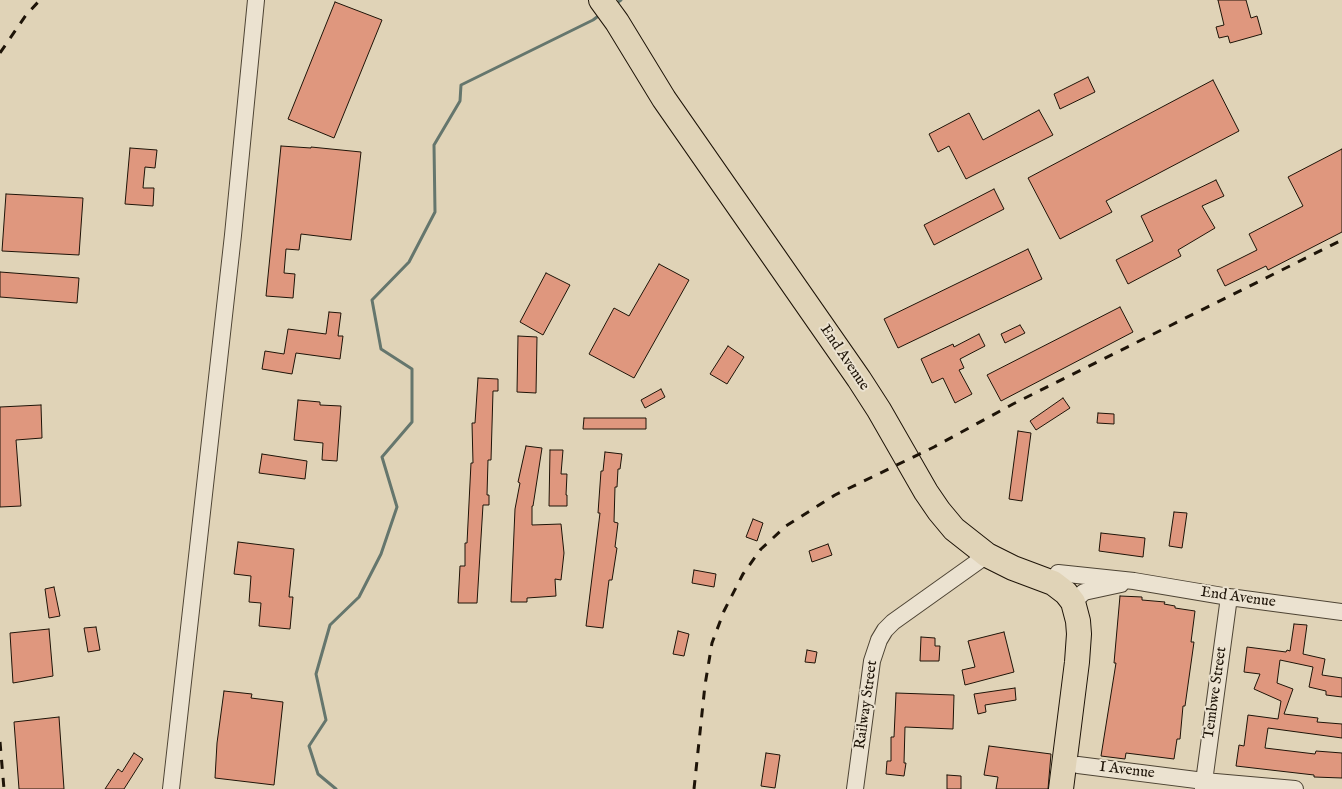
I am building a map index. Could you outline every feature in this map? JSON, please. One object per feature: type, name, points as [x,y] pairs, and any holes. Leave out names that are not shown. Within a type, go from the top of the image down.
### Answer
[{"type":"highway","name":"End Avenue","points":[[601,0],[642,60],[664,99],[859,379],[939,511],[954,529],[987,555],[1078,597]]},
{"type":"highway","name":"End Avenue","points":[[642,60],[660,79],[838,324],[878,386],[936,489],[950,509],[964,525],[982,540],[1011,556],[1058,573],[1073,581],[1078,597]]},
{"type":"highway","points":[[1076,789],[1092,632],[1091,612],[1078,597]]},
{"type":"highway","points":[[1061,789],[1077,662],[1078,597]]},
{"type":"street","points":[[171,789],[231,255],[256,0]]},
{"type":"street","name":"Railway Street","points":[[855,789],[872,661],[879,640],[893,622],[987,555]]},
{"type":"street","name":"End Avenue","points":[[1058,573],[1134,582],[1229,598],[1342,612]]},
{"type":"street","name":"End Avenue","points":[[1078,597],[1134,582]]},
{"type":"street","name":"Tembwe Street","points":[[1203,785],[1229,598]]},
{"type":"street","name":"I Avenue","points":[[1078,765],[1203,785],[1295,789]]},
{"type":"building","points":[[1218,0],[1246,0],[1251,18],[1257,16],[1262,34],[1230,43],[1228,36],[1219,38],[1216,27],[1224,25]]},
{"type":"building","points":[[335,2],[382,20],[334,138],[288,119]]},
{"type":"building","points":[[1088,77],[1095,92],[1060,109],[1054,94]]},
{"type":"building","points":[[1213,80],[1239,131],[1106,201],[1112,212],[1060,239],[1028,178]]},
{"type":"building","points":[[1039,110],[1053,135],[966,179],[949,146],[938,152],[929,134],[969,113],[983,140]]},
{"type":"building","points":[[281,146],[361,152],[351,240],[301,234],[299,250],[286,249],[284,273],[295,274],[293,298],[266,296]]},
{"type":"building","points":[[130,148],[157,150],[155,168],[145,167],[143,188],[154,188],[153,206],[125,204]]},
{"type":"building","points":[[1342,149],[1342,232],[1268,270],[1266,266],[1225,286],[1217,270],[1257,250],[1249,234],[1303,206],[1288,177]]},
{"type":"building","points":[[1216,180],[1224,196],[1202,206],[1215,228],[1178,250],[1181,256],[1128,284],[1116,260],[1153,241],[1141,216]]},
{"type":"building","points":[[994,189],[1004,209],[934,245],[924,225]]},
{"type":"building","points":[[6,194],[83,198],[79,255],[2,251]]},
{"type":"building","points":[[1028,249],[1042,279],[898,348],[884,319]]},
{"type":"building","points":[[659,264],[689,280],[634,378],[589,354],[614,308],[629,316]]},
{"type":"building","points":[[0,272],[79,278],[77,303],[0,297]]},
{"type":"building","points":[[546,273],[570,285],[543,335],[520,322]]},
{"type":"building","points":[[1120,307],[1133,332],[1001,401],[987,375]]},
{"type":"building","points":[[329,312],[341,313],[338,336],[343,336],[340,359],[296,353],[292,374],[262,369],[265,351],[284,354],[288,329],[326,334]]},
{"type":"building","points":[[1020,325],[1025,333],[1005,343],[1001,334]]},
{"type":"building","points":[[979,334],[985,346],[960,359],[964,368],[959,370],[972,394],[955,403],[943,378],[932,383],[921,359],[953,344],[954,347]]},
{"type":"building","points":[[518,336],[537,337],[536,393],[517,392]]},
{"type":"building","points":[[728,346],[744,357],[727,384],[710,374]]},
{"type":"building","points":[[478,378],[498,379],[498,391],[493,391],[491,460],[488,460],[487,495],[489,495],[489,505],[483,505],[477,603],[458,603],[460,566],[465,566],[471,463],[473,463],[472,423],[475,423]]},
{"type":"building","points":[[661,389],[665,397],[645,408],[641,400]]},
{"type":"building","points":[[1063,398],[1070,408],[1036,430],[1030,421]]},
{"type":"building","points":[[298,400],[320,402],[320,405],[341,406],[337,461],[322,460],[323,443],[294,440]]},
{"type":"building","points":[[41,405],[42,438],[16,440],[21,506],[0,507],[0,407]]},
{"type":"building","points":[[1098,413],[1114,414],[1114,424],[1097,423]]},
{"type":"building","points":[[584,418],[646,418],[646,429],[583,429]]},
{"type":"building","points":[[1018,431],[1031,433],[1022,501],[1009,499]]},
{"type":"building","points":[[526,446],[542,448],[532,506],[532,525],[561,524],[564,553],[561,580],[555,579],[556,596],[527,598],[527,602],[511,602],[515,509],[520,483],[518,482]]},
{"type":"building","points":[[550,450],[563,450],[561,474],[567,474],[567,506],[549,506]]},
{"type":"building","points":[[605,452],[622,454],[620,469],[618,469],[617,487],[615,487],[614,522],[618,523],[615,547],[617,548],[612,580],[609,580],[603,628],[586,626],[600,513],[598,513],[601,471],[603,471]]},
{"type":"building","points":[[262,454],[307,461],[305,479],[259,473]]},
{"type":"building","points":[[1174,512],[1187,513],[1182,548],[1169,546]]},
{"type":"building","points":[[753,519],[763,523],[757,541],[746,537]]},
{"type":"building","points":[[1101,533],[1145,538],[1143,557],[1099,551]]},
{"type":"building","points":[[238,542],[294,549],[289,597],[293,597],[290,629],[259,626],[261,603],[249,602],[251,576],[234,574]]},
{"type":"building","points":[[828,544],[832,555],[812,562],[809,551]]},
{"type":"building","points":[[694,570],[716,574],[714,587],[692,583]]},
{"type":"building","points":[[54,587],[60,616],[49,618],[45,589]]},
{"type":"building","points":[[1120,596],[1142,597],[1142,600],[1165,602],[1164,604],[1175,606],[1175,608],[1195,611],[1191,642],[1194,642],[1185,706],[1183,706],[1180,739],[1177,739],[1174,759],[1126,753],[1125,759],[1101,756],[1116,663],[1114,663]]},
{"type":"building","points":[[1294,624],[1307,625],[1303,654],[1325,659],[1322,675],[1342,678],[1342,697],[1326,695],[1326,691],[1309,687],[1313,667],[1280,660],[1277,683],[1293,689],[1284,714],[1318,718],[1317,722],[1342,724],[1342,738],[1268,728],[1265,748],[1315,754],[1316,751],[1342,753],[1342,778],[1314,777],[1314,775],[1236,766],[1239,745],[1244,746],[1248,715],[1278,719],[1281,701],[1254,689],[1260,674],[1244,672],[1247,647],[1290,651]]},
{"type":"building","points":[[96,627],[100,650],[88,652],[84,628]]},
{"type":"building","points":[[49,629],[53,676],[13,683],[10,633]]},
{"type":"building","points":[[678,631],[689,634],[684,656],[673,654]]},
{"type":"building","points":[[1004,632],[1014,672],[965,685],[962,670],[975,667],[968,641]]},
{"type":"building","points":[[921,637],[935,638],[935,646],[940,646],[939,661],[920,661]]},
{"type":"building","points":[[807,650],[817,652],[815,663],[805,662]]},
{"type":"building","points":[[1015,688],[1016,700],[985,705],[986,712],[978,714],[974,694]]},
{"type":"building","points":[[224,691],[252,694],[251,698],[283,702],[274,785],[215,778],[217,743]]},
{"type":"building","points":[[896,693],[954,695],[953,729],[905,727],[904,763],[906,763],[904,776],[886,774],[887,761],[891,761],[891,737],[894,737]]},
{"type":"building","points":[[59,717],[64,789],[19,789],[14,722]]},
{"type":"building","points":[[989,746],[1051,754],[1048,789],[996,789],[998,777],[984,775]]},
{"type":"building","points":[[134,753],[143,759],[124,789],[105,789],[118,769],[122,772]]},
{"type":"building","points":[[766,753],[780,755],[775,788],[761,786]]},
{"type":"building","points":[[947,775],[961,776],[961,789],[947,789]]},
{"type":"waterway","points":[[614,5],[621,0]]},
{"type":"waterway","points":[[336,789],[318,774],[309,746],[326,720],[316,674],[330,625],[359,597],[381,554],[397,507],[382,457],[412,422],[412,369],[381,349],[372,300],[409,262],[435,212],[434,145],[460,101],[461,85],[593,20],[601,14]]},
{"type":"railway","points":[[0,53],[26,15],[40,0]]},
{"type":"railway","points":[[694,789],[705,685],[712,643],[724,611],[743,574],[761,549],[786,526],[835,495],[934,447],[1013,404],[1342,240]]},
{"type":"railway","points":[[0,742],[4,789]]}]
